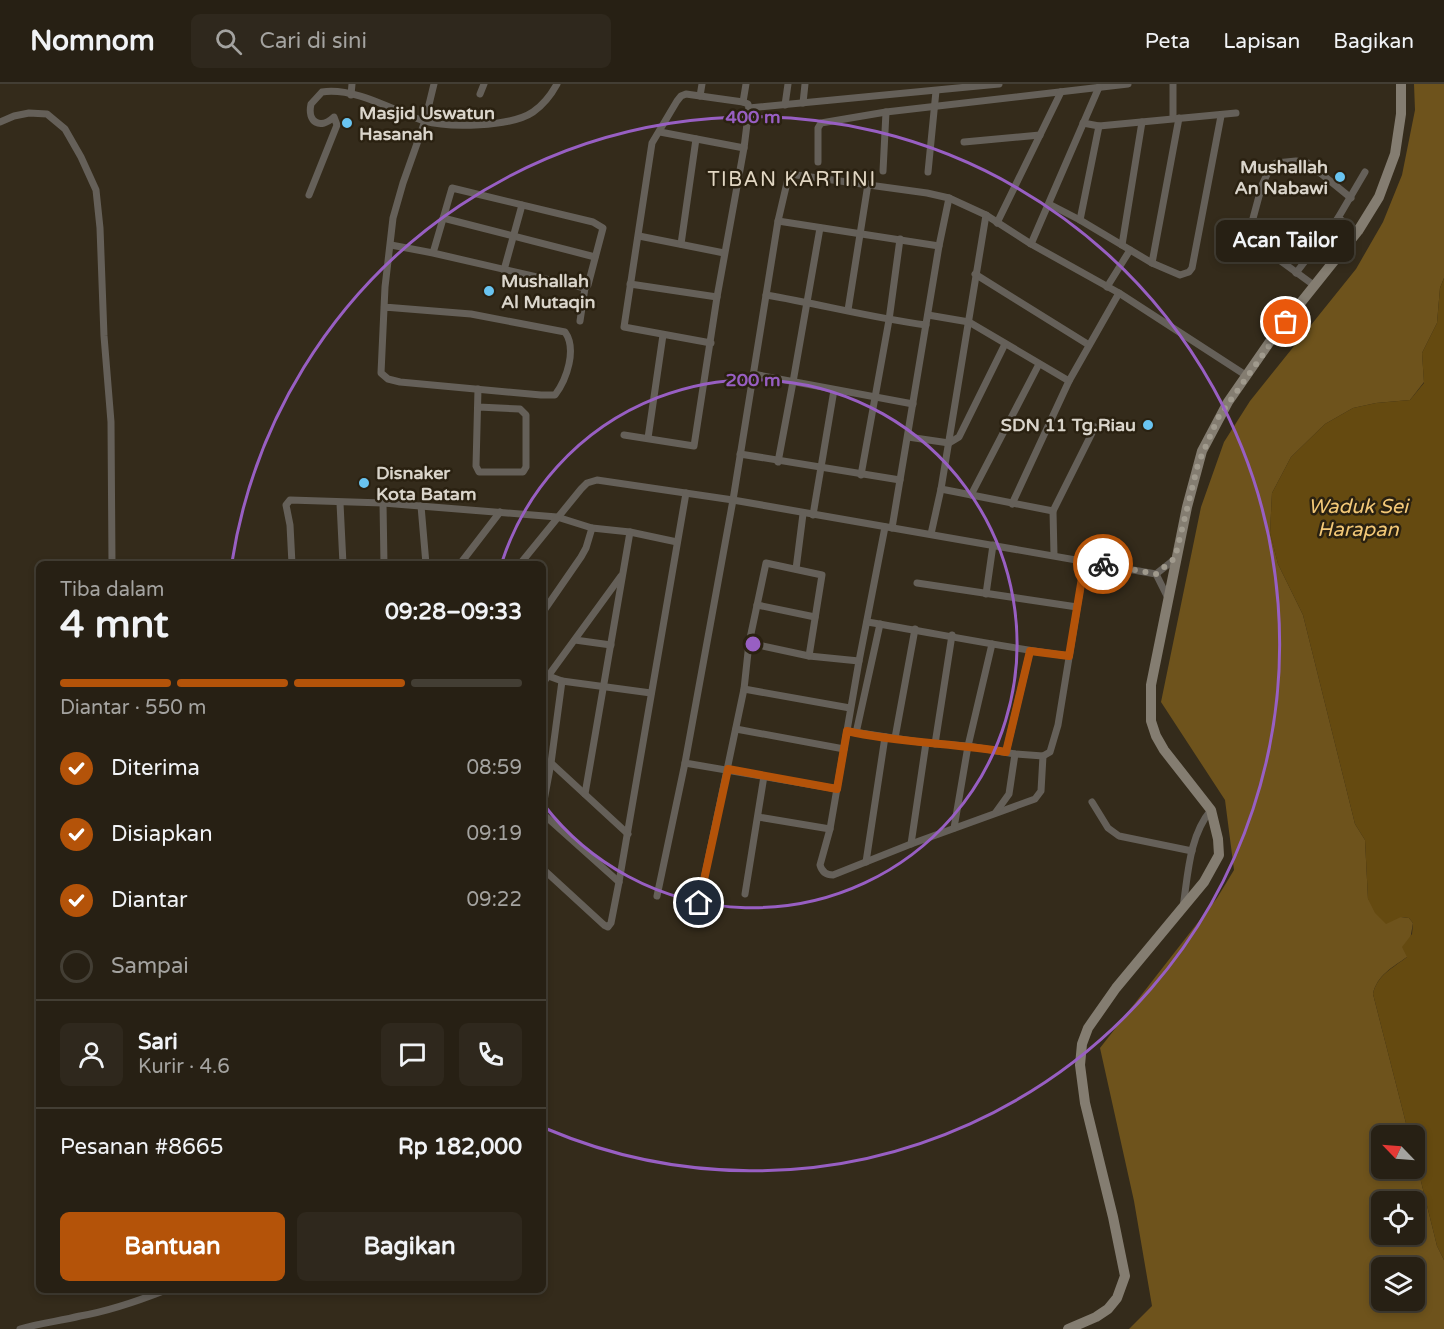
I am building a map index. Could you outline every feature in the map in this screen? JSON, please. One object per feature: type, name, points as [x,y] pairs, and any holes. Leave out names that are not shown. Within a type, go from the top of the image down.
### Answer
[{"type":"main road","points":[[1068,1329],[1108,1309],[1117,1298],[1125,1276],[1085,1103],[1080,1065],[1082,1044],[1088,1028],[1116,988],[1208,876],[1219,855],[1212,810],[1164,750],[1151,720],[1151,686],[1186,507],[1202,451],[1218,418],[1272,340],[1358,231],[1378,197],[1395,154],[1401,114],[1401,84]]},
{"type":"street","points":[[351,95],[352,84]]},
{"type":"street","points":[[384,306],[471,314],[565,332],[570,339],[570,358],[563,381],[555,395],[541,396],[388,379],[381,373],[384,306],[393,218],[425,121],[434,84]]},
{"type":"street","points":[[480,94],[484,84]]},
{"type":"street","points":[[309,195],[337,125],[333,117],[324,124],[314,121],[310,116],[311,104],[322,92],[351,95],[387,105],[425,121],[459,126],[487,124],[531,114],[542,105],[556,84]]},
{"type":"street","points":[[700,96],[702,84]]},
{"type":"street","points":[[743,102],[746,84]]},
{"type":"street","points":[[785,105],[788,84]]},
{"type":"street","points":[[802,103],[805,84]]},
{"type":"street","points":[[749,108],[999,84]]},
{"type":"street","points":[[818,162],[819,124],[886,112],[1128,84]]},
{"type":"street","points":[[1152,263],[1176,118],[1173,84]]},
{"type":"street","points":[[1031,244],[1099,87]]},
{"type":"street","points":[[928,172],[936,91]]},
{"type":"street","points":[[997,223],[1061,92]]},
{"type":"street","points":[[624,435],[694,446],[711,343],[724,253],[744,148],[749,108],[748,104],[743,102],[686,94],[681,96],[652,143],[624,327],[711,343]]},
{"type":"street","points":[[884,171],[886,112]]},
{"type":"street","points":[[0,122],[29,113],[47,114],[64,129],[81,157],[96,190],[111,422],[112,561]]},
{"type":"street","points":[[1083,123],[1099,126],[1236,113]]},
{"type":"street","points":[[1049,204],[1152,263],[1185,275],[1192,267],[1221,116]]},
{"type":"street","points":[[1122,244],[1142,122]]},
{"type":"street","points":[[1080,220],[1099,126]]},
{"type":"street","points":[[660,132],[744,148]]},
{"type":"street","points":[[964,142],[1040,135]]},
{"type":"street","points":[[681,244],[696,139]]},
{"type":"street","points":[[1248,237],[1262,185],[1271,166],[1276,163],[1296,161],[1308,163],[1351,198]]},
{"type":"street","points":[[1296,273],[1338,218],[1365,172]]},
{"type":"street","points":[[657,896],[685,763],[733,500],[778,221],[789,174],[868,184],[949,198],[986,215],[1031,244],[1119,293],[1247,376]]},
{"type":"street","points":[[848,310],[868,184]]},
{"type":"street","points":[[433,253],[452,188],[599,225],[603,228],[588,285],[585,288],[580,321]]},
{"type":"street","points":[[949,198],[900,480],[867,622],[830,829],[819,866],[824,873],[833,875],[1035,799],[1041,791],[1043,756]]},
{"type":"street","points":[[504,270],[522,205]]},
{"type":"street","points":[[931,534],[949,443],[986,215]]},
{"type":"street","points":[[443,218],[595,257]]},
{"type":"street","points":[[1338,218],[1358,231]]},
{"type":"street","points":[[778,221],[939,246]]},
{"type":"street","points":[[1229,225],[1315,286]]},
{"type":"street","points":[[778,462],[820,228]]},
{"type":"street","points":[[639,236],[724,253]]},
{"type":"street","points":[[861,475],[889,320],[900,239]]},
{"type":"street","points":[[391,245],[585,288]]},
{"type":"street","points":[[1107,287],[1130,250]]},
{"type":"street","points":[[975,274],[1089,345]]},
{"type":"street","points":[[630,284],[717,297]]},
{"type":"street","points":[[1012,504],[1069,381],[1119,293]]},
{"type":"street","points":[[766,295],[889,320],[926,325]]},
{"type":"street","points":[[928,315],[969,322],[1069,381]]},
{"type":"street","points":[[648,438],[663,335]]},
{"type":"street","points":[[908,437],[949,443],[959,437],[1005,344]]},
{"type":"street","points":[[970,495],[1039,364]]},
{"type":"street","points":[[753,374],[913,404]]},
{"type":"street","points":[[478,388],[477,470],[523,472],[526,467],[526,415],[524,412],[519,409],[478,407]]},
{"type":"street","points":[[813,515],[834,390]]},
{"type":"street","points":[[1054,555],[1053,511],[1095,428]]},
{"type":"street","points":[[740,454],[820,469],[900,480]]},
{"type":"street","points":[[521,561],[581,489],[587,483],[597,480],[733,500],[1156,574]]},
{"type":"street","points":[[941,489],[1053,511]]},
{"type":"street","points":[[546,872],[609,927],[628,834],[687,493]]},
{"type":"street","points":[[292,561],[290,525],[285,505],[290,500],[383,503],[556,517],[592,528],[630,532],[677,542]]},
{"type":"street","points":[[340,502],[343,561]]},
{"type":"street","points":[[383,503],[384,561]]},
{"type":"street","points":[[421,506],[426,561]]},
{"type":"street","points":[[462,561],[500,512]]},
{"type":"street","points":[[796,569],[803,514]]},
{"type":"street","points":[[546,608],[581,557],[592,528]]},
{"type":"street","points":[[585,794],[630,532]]},
{"type":"street","points":[[986,594],[993,545]]},
{"type":"street","points":[[1156,574],[1175,558]]},
{"type":"street","points":[[847,731],[1015,754],[1043,756],[1050,752],[1055,740],[1085,560]]},
{"type":"street","points":[[699,903],[744,689],[749,643],[766,563],[822,576],[810,656]]},
{"type":"street","points":[[1156,574],[1167,596]]},
{"type":"street","points":[[546,676],[623,575]]},
{"type":"street","points":[[917,583],[1077,607]]},
{"type":"street","points":[[758,605],[815,617]]},
{"type":"street","points":[[867,622],[1069,656]]},
{"type":"street","points":[[855,733],[880,624]]},
{"type":"street","points":[[895,738],[915,629]]},
{"type":"street","points":[[935,744],[952,635]]},
{"type":"street","points":[[575,640],[611,645]]},
{"type":"street","points":[[749,643],[810,656],[859,662]]},
{"type":"street","points":[[954,828],[968,746],[993,644]]},
{"type":"street","points":[[1006,752],[1030,651]]},
{"type":"street","points":[[546,678],[651,693]]},
{"type":"street","points":[[546,790],[562,681]]},
{"type":"street","points":[[744,689],[850,708]]},
{"type":"street","points":[[736,729],[844,749]]},
{"type":"street","points":[[866,862],[885,737]]},
{"type":"street","points":[[911,844],[926,743]]},
{"type":"street","points":[[992,815],[999,810],[1010,794],[1015,754]]},
{"type":"street","points":[[551,763],[628,834]]},
{"type":"street","points":[[685,763],[837,789]]},
{"type":"street","points":[[745,894],[764,776]]},
{"type":"street","points":[[1092,802],[1108,828],[1119,836],[1192,851]]},
{"type":"street","points":[[1183,908],[1192,851],[1203,822],[1212,810]]},
{"type":"street","points":[[546,817],[619,882]]},
{"type":"street","points":[[758,817],[830,829]]},
{"type":"street","points":[[20,1329],[44,1321],[80,1317],[134,1303],[159,1293]]},
{"type":"shaded area","points":[[1414,84],[1444,84],[1444,278],[1440,288],[1437,323],[1422,353],[1424,382],[1410,400],[1353,408],[1325,424],[1291,457],[1272,493],[1270,533],[1278,564],[1303,615],[1355,824],[1365,840],[1368,899],[1401,917],[1409,918],[1413,923],[1407,957],[1382,977],[1373,994],[1406,1125],[1371,1125],[1371,1179],[1420,1179],[1423,1191],[1371,1191],[1371,1245],[1425,1245],[1425,1197],[1437,1246],[1444,1260],[1444,1329],[1129,1329],[1152,1306],[1134,1201],[1100,1048],[1217,898],[1234,870],[1225,800],[1161,702],[1201,507],[1224,442],[1250,401],[1356,269],[1383,222],[1402,175],[1415,110]]},
{"type":"water","name":"Waduk Sei Harapan","points":[[1444,278],[1444,1260],[1437,1246],[1420,1179],[1425,1179],[1425,1125],[1406,1125],[1373,994],[1382,977],[1407,957],[1402,947],[1412,934],[1413,923],[1409,918],[1401,917],[1386,924],[1375,913],[1368,899],[1365,840],[1355,824],[1303,615],[1278,564],[1270,533],[1272,493],[1291,457],[1325,424],[1353,408],[1410,400],[1424,383],[1422,353],[1437,323],[1440,288]]},
{"type":"way so far","points":[[1103,564],[1156,574],[1175,558],[1186,507],[1198,464],[1208,439],[1228,402],[1286,322]]},
{"type":"place","name":"Masjid Uswatun Hasanah","points":[[347,123]]},
{"type":"place","name":"Mushallah An Nabawi","points":[[1340,177]]},
{"type":"place","name":"Mushallah Al Mutaqin","points":[[489,291]]},
{"type":"place","name":"Acan Tailor","points":[[1286,322]]},
{"type":"place","name":"SDN 11 Tg.Riau","points":[[1148,425]]},
{"type":"place","name":"Disnaker Kota Batam","points":[[364,483]]},
{"type":"district","name":"TIBAN KARTINI","points":[[792,179]]},
{"type":"route","points":[[699,903],[728,769],[837,789],[847,731],[1006,752],[1030,651],[1069,656],[1085,560],[1103,564]]}]
